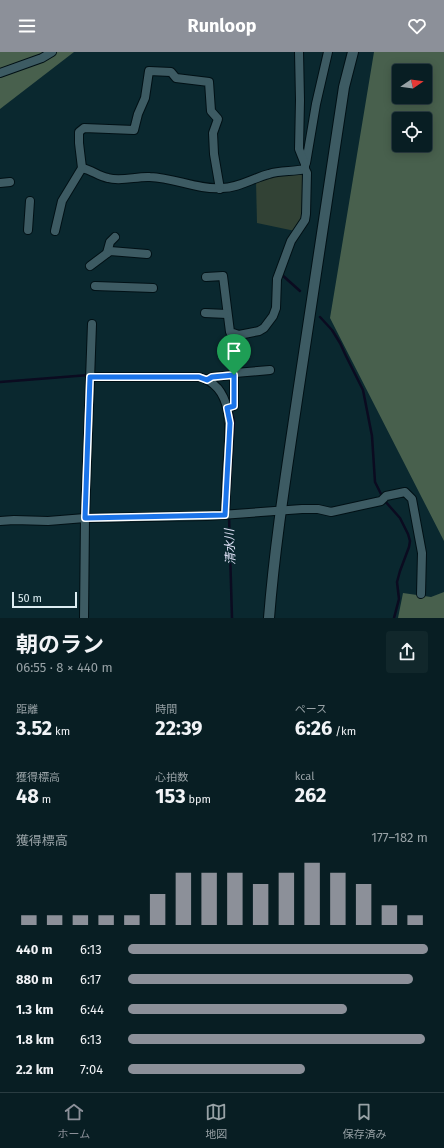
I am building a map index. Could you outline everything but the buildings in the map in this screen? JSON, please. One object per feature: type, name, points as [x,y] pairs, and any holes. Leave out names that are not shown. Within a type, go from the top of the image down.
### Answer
[{"type":"street","points":[[0,73],[42,58],[52,52]]},
{"type":"street","points":[[206,277],[223,276],[230,332],[239,335],[259,331],[264,328],[273,316],[276,308],[277,279],[291,241],[305,220],[306,214],[307,173],[299,149],[301,122],[299,52]]},
{"type":"street","points":[[305,167],[316,104],[328,52]]},
{"type":"street","points":[[269,618],[280,511],[344,88],[353,52]]},
{"type":"street","points":[[55,231],[62,201],[82,168],[79,132],[84,128],[134,130],[138,114],[145,98],[149,71],[171,72],[176,78],[209,82],[211,111],[218,120],[213,133],[214,154],[220,189]]},
{"type":"street","points":[[82,168],[89,169],[108,178],[125,179],[149,177],[170,179],[183,183],[220,189],[232,188],[268,174],[305,167]]},
{"type":"street","points":[[0,183],[10,182]]},
{"type":"street","points":[[28,230],[30,201]]},
{"type":"street","points":[[107,253],[110,242],[114,237]]},
{"type":"street","points":[[90,266],[110,251],[147,254]]},
{"type":"street","points":[[95,286],[153,288]]},
{"type":"street","points":[[205,313],[227,314]]},
{"type":"street","points":[[84,618],[85,518],[92,324]]},
{"type":"street","points":[[225,515],[230,407],[239,335]]},
{"type":"street","points":[[90,377],[209,378],[270,370]]},
{"type":"street","points":[[209,378],[220,391],[230,407]]},
{"type":"street","points":[[0,521],[48,521],[85,518],[225,515],[234,513],[302,509],[331,512],[381,501],[386,496],[405,492],[412,499],[422,553],[421,594]]},
{"type":"green space","points":[[0,52],[74,52],[0,109]]},
{"type":"green space","points":[[374,52],[444,52],[444,541],[330,318]]},
{"type":"green space","points":[[297,173],[304,176],[303,217],[295,231],[257,223],[256,181],[271,176]]},
{"type":"green space","points":[[444,592],[444,618],[398,618],[403,593],[431,597]]},
{"type":"waterway","points":[[281,274],[300,291]]},
{"type":"waterway","points":[[320,317],[332,330],[340,343],[363,390],[372,436],[375,482],[384,500],[400,518],[410,541],[397,582],[399,599],[394,618]]},
{"type":"waterway","points":[[0,382],[89,375]]},
{"type":"waterway","name":"清水川","points":[[229,505],[234,421],[231,409]]},
{"type":"waterway","name":"清水川","points":[[229,516],[232,618]]},
{"type":"route","points":[[234,375],[234,406],[227,408],[230,423],[225,515],[85,518],[90,377],[199,377],[207,380],[212,377],[234,375]]}]
